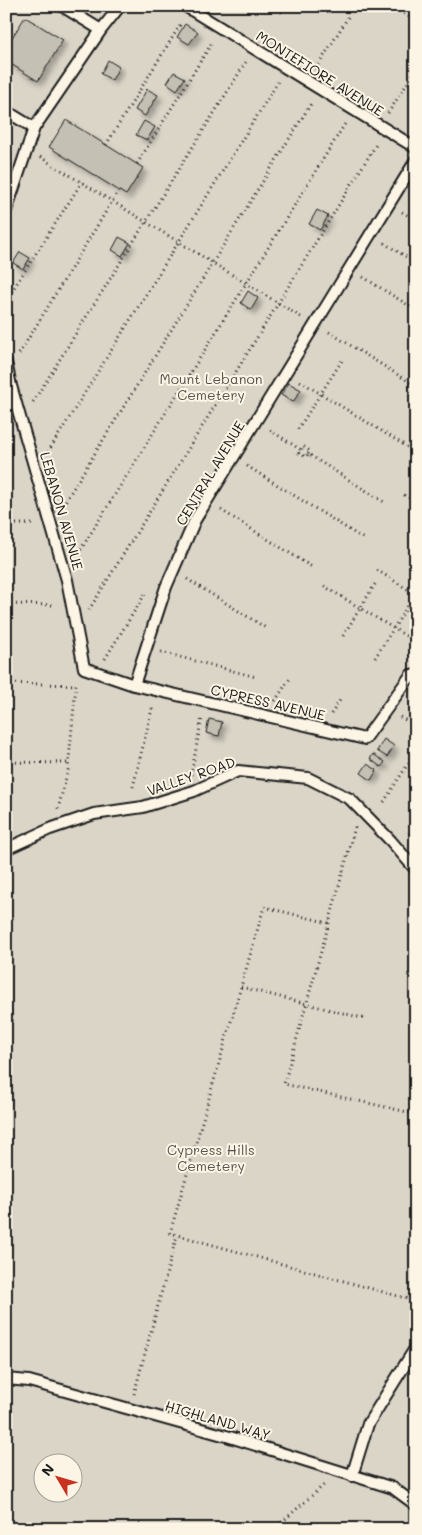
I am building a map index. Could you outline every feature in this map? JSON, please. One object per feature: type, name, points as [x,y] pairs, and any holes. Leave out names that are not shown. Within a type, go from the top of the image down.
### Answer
[{"type":"lane","points":[[62,6],[102,30]]},
{"type":"lane","points":[[6,211],[34,128],[120,6]]},
{"type":"lane","name":"MONTEFIORE AVENUE","points":[[187,8],[416,148]]},
{"type":"lane","points":[[6,111],[34,128]]},
{"type":"lane","name":"CENTRAL AVENUE","points":[[134,685],[166,587],[195,520],[416,160]]},
{"type":"lane","name":"LEBANON AVENUE","points":[[7,367],[65,573],[84,668]]},
{"type":"lane","name":"CYPRESS AVENUE","points":[[84,668],[134,685],[365,739],[414,673]]},
{"type":"lane","name":"VALLEY ROAD","points":[[6,849],[50,829],[94,814],[152,804],[194,791],[238,772],[308,778],[350,798],[416,870]]},
{"type":"lane","points":[[352,1476],[368,1424],[416,1347]]},
{"type":"lane","name":"HIGHLAND WAY","points":[[6,1378],[29,1381],[230,1437],[393,1488],[416,1505]]},
{"type":"path","points":[[273,6],[283,13]]},
{"type":"path","points":[[392,6],[416,21]]},
{"type":"path","points":[[106,145],[187,8]]},
{"type":"path","points":[[308,82],[350,14]]},
{"type":"path","points":[[137,164],[221,28]]},
{"type":"path","points":[[22,421],[254,49]]},
{"type":"path","points":[[36,472],[286,69]]},
{"type":"path","points":[[77,630],[279,303],[416,70]]},
{"type":"path","points":[[6,524],[51,524],[320,89]]},
{"type":"path","points":[[65,573],[353,110]]},
{"type":"path","points":[[27,149],[416,386]]},
{"type":"path","points":[[6,300],[82,182]]},
{"type":"path","points":[[7,367],[119,190]]},
{"type":"path","points":[[370,235],[416,263]]},
{"type":"path","points":[[349,269],[416,310]]},
{"type":"path","points":[[298,429],[343,359]]},
{"type":"path","points":[[286,372],[414,451]]},
{"type":"path","points":[[256,422],[301,450],[299,453],[306,456],[308,454],[384,502]]},
{"type":"path","points":[[233,458],[364,539]]},
{"type":"path","points":[[404,495],[416,502]]},
{"type":"path","points":[[208,500],[312,567]]},
{"type":"path","points":[[173,570],[266,628]]},
{"type":"path","points":[[375,658],[415,594],[377,570]]},
{"type":"path","points":[[343,636],[377,580]]},
{"type":"path","points":[[324,586],[416,642]]},
{"type":"path","points":[[97,672],[148,588]]},
{"type":"path","points":[[6,604],[72,605]]},
{"type":"path","points":[[146,648],[256,677]]},
{"type":"path","points":[[56,815],[69,763],[76,685],[84,668]]},
{"type":"path","points":[[265,716],[291,677]]},
{"type":"path","points":[[6,683],[76,685]]},
{"type":"path","points":[[133,787],[157,690]]},
{"type":"path","points":[[191,775],[206,702]]},
{"type":"path","points":[[384,802],[416,751]]},
{"type":"path","points":[[6,762],[69,763]]},
{"type":"path","points":[[360,809],[284,1084],[416,1114]]},
{"type":"path","points":[[409,834],[416,823]]},
{"type":"path","points":[[328,923],[264,907],[170,1233],[416,1301]]},
{"type":"path","points":[[241,987],[366,1018]]},
{"type":"path","points":[[130,1409],[177,1234]]},
{"type":"path","points":[[274,1529],[339,1472]]},
{"type":"green space","points":[[6,6],[416,6],[416,1529],[6,1529]]},
{"type":"building","points":[[25,17],[63,40],[38,81],[6,61],[6,47]]},
{"type":"building","points":[[185,24],[198,32],[189,44],[177,37]]},
{"type":"building","points":[[108,60],[119,67],[112,80],[101,74]]},
{"type":"building","points":[[174,72],[185,78],[177,90],[167,83]]},
{"type":"building","points":[[147,89],[158,95],[145,116],[135,110]]},
{"type":"building","points":[[66,120],[143,168],[126,195],[49,147]]},
{"type":"building","points":[[144,121],[155,127],[147,140],[136,135]]},
{"type":"building","points":[[317,210],[328,216],[320,230],[309,224]]},
{"type":"building","points":[[119,237],[130,243],[122,256],[112,250]]},
{"type":"building","points":[[20,252],[30,258],[23,269],[13,263]]},
{"type":"building","points":[[248,291],[258,298],[251,310],[241,303]]},
{"type":"building","points":[[289,383],[301,390],[293,402],[281,395]]},
{"type":"building","points":[[209,719],[222,722],[219,736],[206,733]]},
{"type":"building","points":[[384,739],[394,746],[387,757],[377,751]]},
{"type":"building","points":[[373,754],[385,762],[381,767],[370,759]]},
{"type":"building","points":[[367,764],[377,770],[371,780],[361,773]]},
{"type":"park label","name":"Mount Lebanon Cemetery","points":[[211,386]]},
{"type":"park label","name":"Cypress Hills Cemetery","points":[[211,1158]]}]
